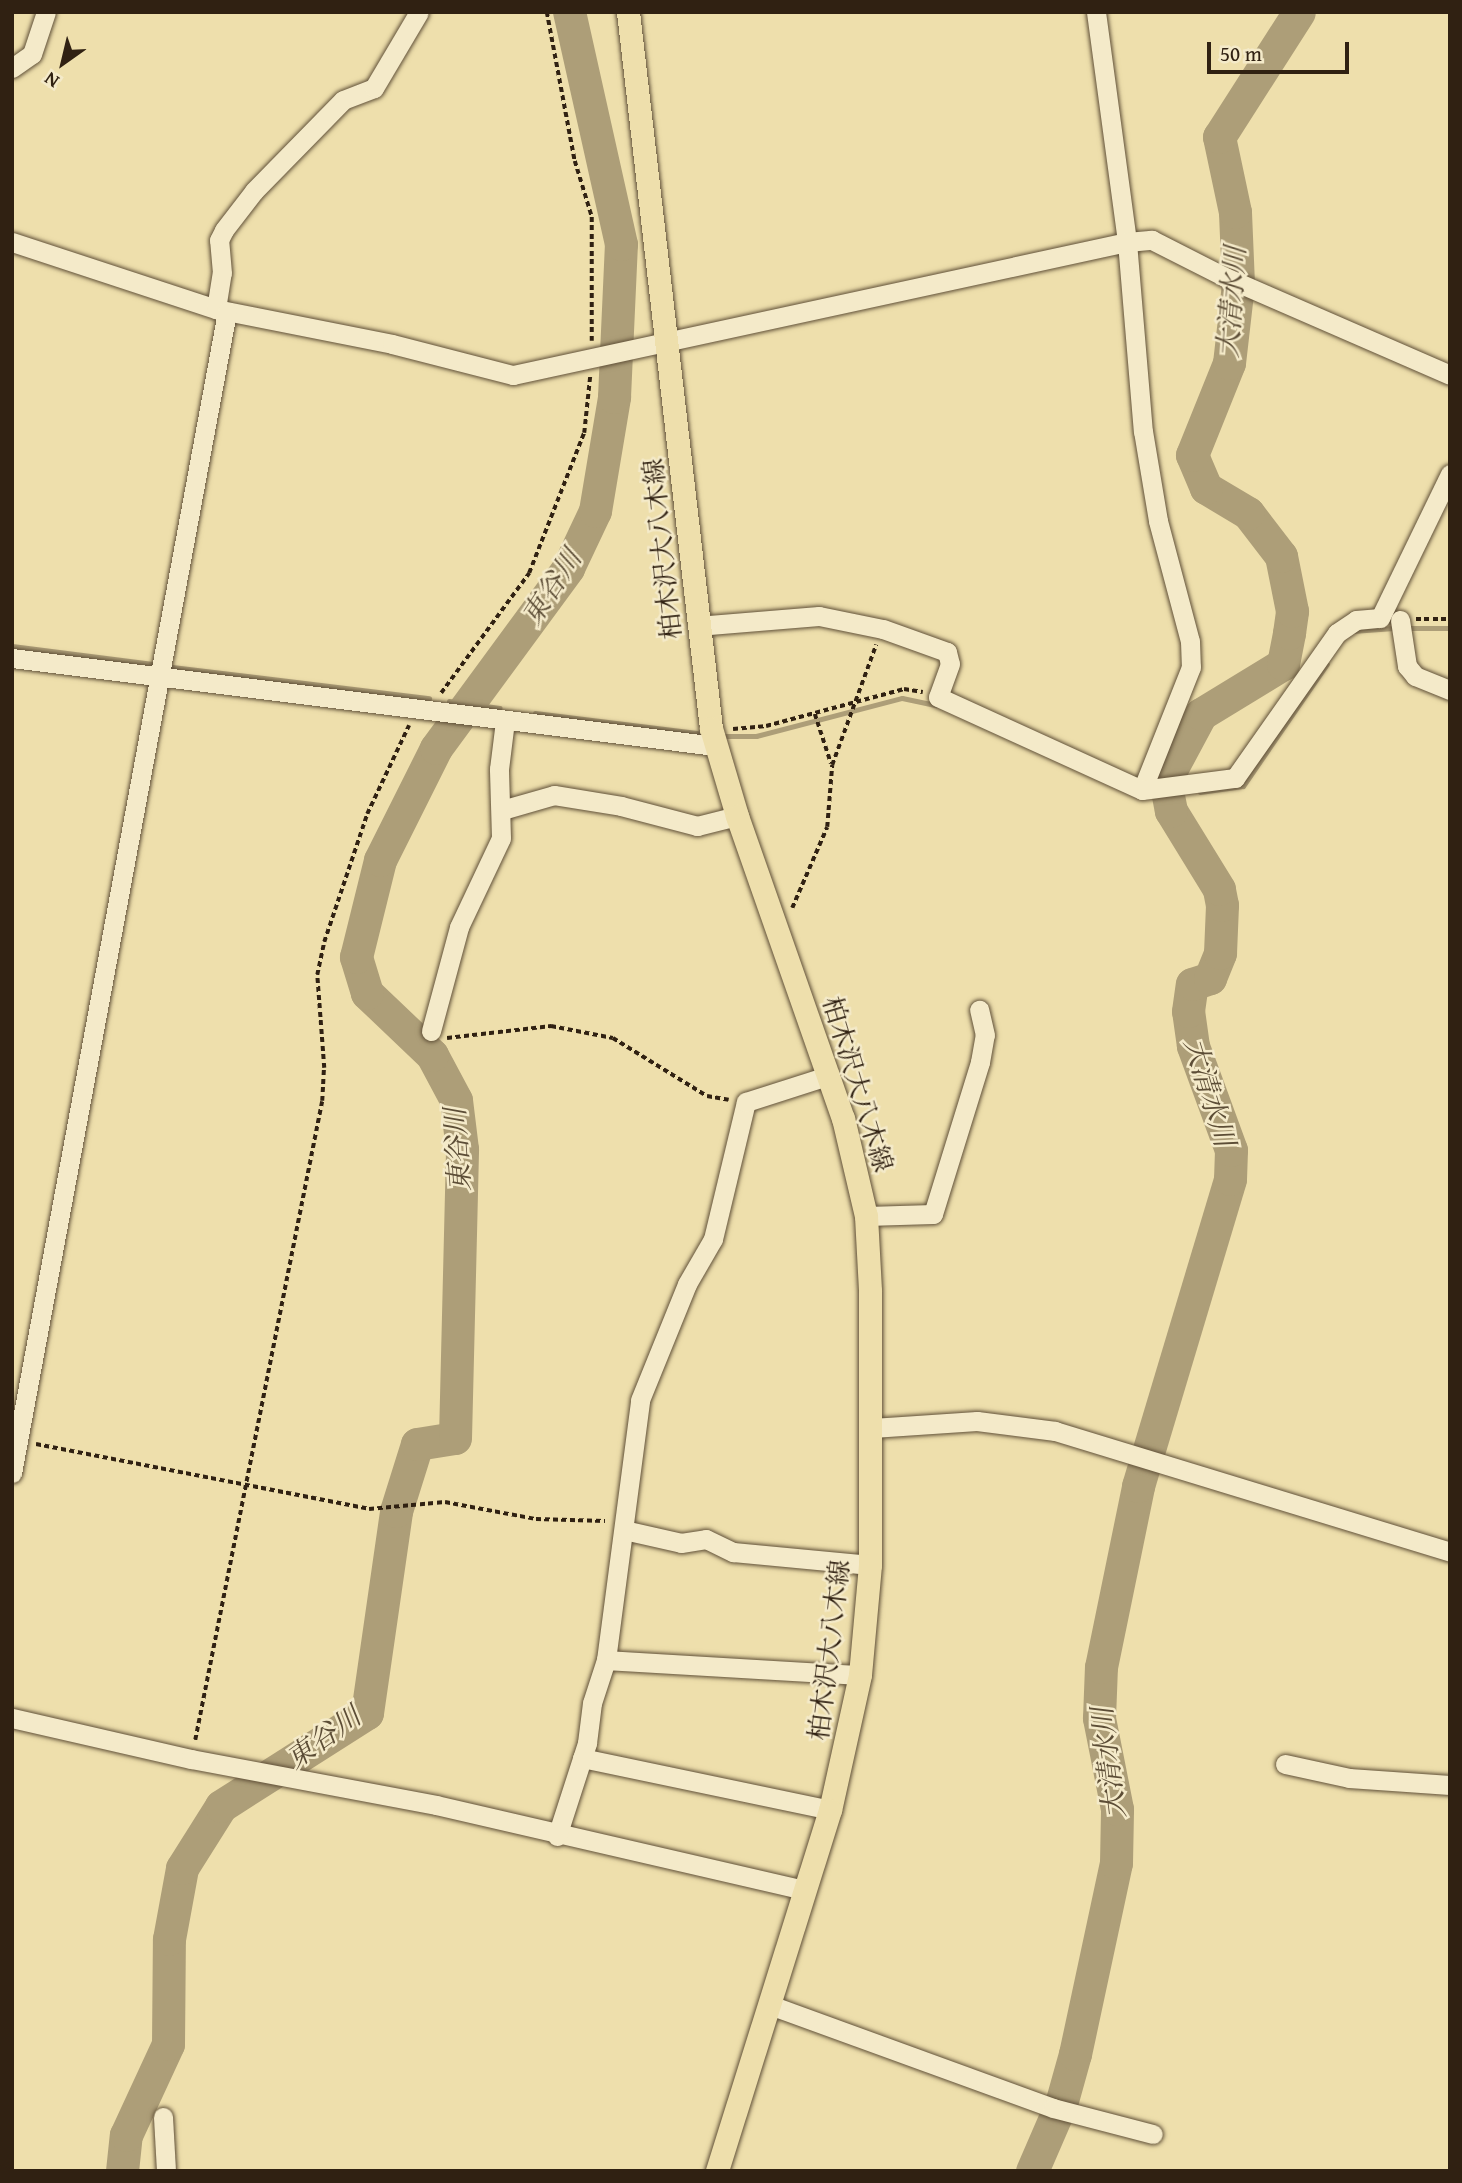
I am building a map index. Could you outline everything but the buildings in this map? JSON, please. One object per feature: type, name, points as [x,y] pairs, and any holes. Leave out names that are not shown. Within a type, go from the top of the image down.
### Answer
[{"type":"main road","name":"柏木沢大八木線","points":[[628,12],[669,341],[697,626],[737,816],[830,1074],[866,1216],[872,1428],[870,1565],[860,1675],[830,1810],[717,2171]]},
{"type":"street","points":[[12,68],[32,54],[47,12]]},
{"type":"street","points":[[12,1473],[161,676],[222,311],[219,240],[254,191],[343,100],[374,88],[419,12]]},
{"type":"street","points":[[1096,12],[1127,242],[1143,431],[1158,521],[1190,641],[1191,667],[1146,790]]},
{"type":"street","points":[[12,242],[222,311],[392,344],[513,374],[1127,242],[1152,240],[1450,375]]},
{"type":"street","points":[[697,626],[819,616],[883,629],[947,652],[950,664],[938,697],[1146,790],[1186,787],[1241,774],[1337,633],[1356,620],[1380,618],[1448,483]]},
{"type":"street","points":[[1400,620],[1407,666],[1415,676],[1450,690]]},
{"type":"street","points":[[12,659],[499,720],[720,738]]},
{"type":"street","points":[[431,1031],[459,927],[501,838],[499,720]]},
{"type":"street","points":[[502,810],[554,795],[621,806],[697,826],[737,816]]},
{"type":"street","points":[[866,1216],[933,1214],[980,1062],[985,1035],[979,1010]]},
{"type":"street","points":[[557,1836],[582,1758],[592,1703],[606,1660],[640,1400],[687,1284],[713,1239],[746,1102],[830,1074]]},
{"type":"street","points":[[872,1428],[1009,1422],[1146,1457],[1450,1552]]},
{"type":"street","points":[[624,1525],[681,1543],[705,1539],[733,1552],[870,1565]]},
{"type":"street","points":[[606,1660],[860,1675]]},
{"type":"street","points":[[12,1718],[191,1759],[436,1804],[557,1836],[805,1890]]},
{"type":"street","points":[[582,1758],[830,1810]]},
{"type":"street","points":[[1285,1764],[1349,1778],[1450,1785]]},
{"type":"street","points":[[770,2005],[1061,2111],[1153,2134]]},
{"type":"street","points":[[163,2118],[166,2171]]},
{"type":"path","points":[[779,931],[827,827],[832,765],[850,705],[883,629]]},
{"type":"path","points":[[720,738],[904,689],[938,697]]},
{"type":"path","points":[[191,1759],[322,1101],[324,1068],[317,975],[324,942],[367,814],[416,709]]},
{"type":"path","points":[[815,714],[832,765]]},
{"type":"path","points":[[431,1031],[437,1039],[551,1026],[613,1038],[707,1096],[746,1102]]},
{"type":"path","points":[[19,1441],[369,1509],[445,1502],[546,1520],[624,1525]]},
{"type":"waterway","name":"東谷川","points":[[122,2171],[126,2135],[168,2044],[169,1939],[182,1868],[221,1806],[367,1713],[396,1511],[417,1444],[455,1438],[462,1149],[456,1100],[432,1055],[367,993],[356,957],[380,860],[436,748],[568,568],[595,511],[614,397],[621,244],[569,12]]},
{"type":"waterway","name":"大清水川","points":[[1032,2171],[1061,2104],[1075,2054],[1116,1863],[1117,1809],[1099,1718],[1101,1667],[1138,1486],[1230,1179],[1231,1150],[1193,1046],[1188,1011],[1192,984],[1210,978],[1220,953],[1222,905],[1219,889],[1171,811],[1165,781],[1201,714],[1283,664],[1289,633],[1292,611],[1281,556],[1248,513],[1206,488],[1192,455],[1229,363],[1238,284],[1235,212],[1219,137],[1299,12]]},
{"type":"waterway","points":[[1352,631],[1394,628]]},
{"type":"waterway","points":[[1409,628],[1450,628]]},
{"type":"waterway","points":[[12,646],[153,664]]},
{"type":"waterway","points":[[1200,792],[1243,786],[1327,664]]},
{"type":"waterway","points":[[172,667],[429,698]]},
{"type":"waterway","points":[[725,736],[756,736],[902,698],[936,705]]},
{"type":"waterway","points":[[449,701],[500,708]]},
{"type":"waterway","points":[[535,713],[697,733]]}]
